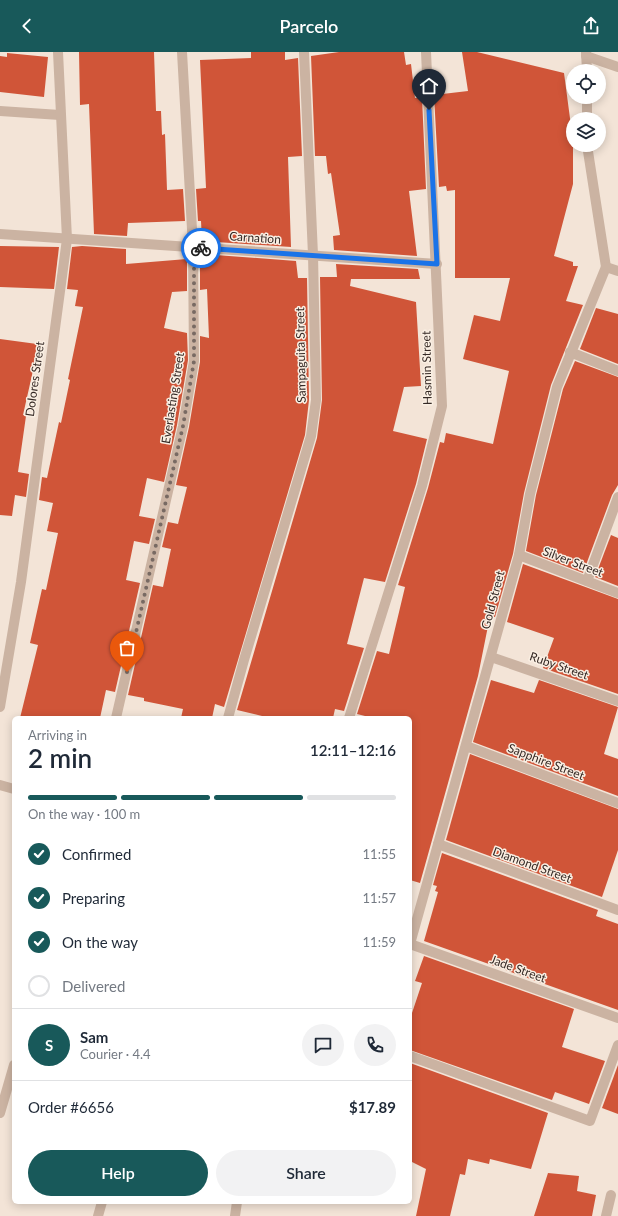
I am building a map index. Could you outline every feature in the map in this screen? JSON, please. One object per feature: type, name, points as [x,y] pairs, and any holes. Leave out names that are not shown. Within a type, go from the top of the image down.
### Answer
[{"type":"street","name":"Dolores Street","points":[[0,707],[21,582],[67,239],[58,52]]},
{"type":"street","name":"Everlasting Street","points":[[116,716],[183,426],[194,361],[194,247],[182,52]]},
{"type":"street","name":"Sampaguita Street","points":[[229,716],[310,436],[316,400],[313,256],[304,52]]},
{"type":"street","name":"Hasmin Street","points":[[350,716],[422,486],[442,406],[437,264],[426,52]]},
{"type":"street","points":[[586,54],[618,67]]},
{"type":"street","points":[[0,111],[60,115]]},
{"type":"street","points":[[588,152],[606,267],[618,271]]},
{"type":"street","name":"Carnation","points":[[0,234],[437,264]]},
{"type":"street","name":"Gold Street","points":[[412,937],[519,555],[530,494],[557,387],[606,267]]},
{"type":"street","points":[[570,352],[618,371]]},
{"type":"street","points":[[588,581],[618,497]]},
{"type":"street","name":"Silver Street","points":[[519,555],[618,593]]},
{"type":"street","name":"Ruby Street","points":[[491,656],[618,700]]},
{"type":"street","name":"Sapphire Street","points":[[466,746],[618,803]]},
{"type":"street","points":[[0,785],[12,788]]},
{"type":"street","name":"Diamond Street","points":[[438,844],[618,910]]},
{"type":"street","name":"Jade Street","points":[[412,945],[618,1018]]},
{"type":"street","points":[[412,1057],[590,1121],[618,1045]]},
{"type":"street","points":[[0,1113],[12,1072]]},
{"type":"street","points":[[606,1216],[611,1195]]},
{"type":"street","points":[[98,1216],[101,1204]]},
{"type":"street","points":[[235,1216],[237,1204]]},
{"type":"building","points":[[79,52],[154,52],[156,111],[161,111],[162,135],[165,134],[167,190],[183,189],[185,221],[128,223],[127,236],[94,234],[89,104],[80,105]]},
{"type":"building","points":[[251,52],[285,52],[285,60],[298,58],[302,156],[288,157],[291,247],[202,241],[201,221],[198,221],[196,189],[206,188],[200,60],[251,58]]},
{"type":"building","points":[[339,52],[404,52],[406,65],[411,64],[415,98],[422,97],[426,189],[409,191],[417,256],[334,250],[333,236],[340,235],[331,173],[328,174],[326,156],[315,156],[311,56]]},
{"type":"building","points":[[462,52],[477,52],[564,73],[566,104],[568,104],[569,112],[566,112],[566,152],[573,152],[573,184],[554,256],[573,262],[573,266],[578,266],[566,301],[583,305],[551,385],[524,493],[513,554],[495,617],[490,616],[478,676],[420,883],[412,881],[412,716],[365,716],[357,714],[377,651],[389,654],[405,587],[398,585],[428,488],[440,442],[444,443],[446,433],[493,444],[509,371],[463,359],[474,315],[500,321],[510,278],[455,278],[455,190],[447,191],[446,186],[439,187],[434,95],[468,91]]},
{"type":"building","points":[[7,53],[48,57],[44,97],[0,92],[0,56],[7,57]]},
{"type":"building","points":[[0,246],[59,247],[54,289],[0,287]]},
{"type":"building","points":[[82,246],[126,249],[126,264],[187,259],[187,291],[172,292],[164,328],[187,333],[188,360],[177,425],[164,482],[147,478],[139,516],[155,519],[149,544],[134,541],[126,580],[140,583],[115,692],[106,690],[100,716],[20,716],[38,645],[30,643],[42,589],[46,590],[58,533],[47,531],[53,503],[39,500],[42,477],[47,478],[59,422],[61,423],[70,380],[68,379],[83,307],[75,306],[78,290],[67,289],[72,247]]},
{"type":"building","points":[[202,254],[296,261],[298,278],[307,278],[309,400],[305,435],[224,707],[215,704],[212,716],[181,716],[183,709],[144,701],[144,698],[128,695],[153,585],[163,587],[171,549],[162,547],[168,522],[178,524],[187,487],[176,485],[189,427],[200,362],[200,336],[209,338],[207,289],[200,290],[200,258],[203,258]]},
{"type":"building","points":[[336,264],[418,269],[420,279],[351,279],[350,286],[416,302],[421,386],[404,387],[393,431],[427,439],[416,484],[385,582],[364,578],[347,644],[364,648],[344,711],[335,709],[333,716],[262,716],[237,710],[317,438],[322,400],[320,277],[337,277]]},
{"type":"building","points":[[596,308],[618,314],[618,364],[580,349]]},
{"type":"building","points":[[0,339],[37,344],[23,415],[26,416],[18,472],[29,474],[26,497],[15,495],[12,516],[0,515]]},
{"type":"building","points":[[575,361],[618,377],[618,485],[612,495],[583,573],[526,551],[536,495],[563,389]]},
{"type":"building","points":[[611,535],[618,538],[618,586],[595,577]]},
{"type":"building","points":[[523,564],[618,599],[618,694],[543,668],[554,638],[507,622]]},
{"type":"building","points":[[491,680],[534,693],[539,680],[618,707],[604,754],[618,759],[618,796],[473,742]]},
{"type":"building","points":[[470,754],[618,809],[618,850],[602,897],[446,840]]},
{"type":"building","points":[[442,853],[598,910],[596,916],[618,924],[618,1010],[424,941],[438,892],[435,891],[437,886],[433,885]]},
{"type":"building","points":[[424,956],[574,1009],[562,1047],[605,1061],[589,1104],[555,1092],[552,1100],[412,1051],[412,1013],[422,983],[415,981]]},
{"type":"building","points":[[412,1064],[548,1113],[531,1169],[490,1159],[489,1164],[468,1159],[465,1175],[460,1174],[450,1216],[416,1216],[426,1169],[412,1162]]},
{"type":"building","points":[[618,1065],[618,1114],[602,1108]]},
{"type":"building","points":[[548,1173],[579,1176],[577,1191],[596,1195],[592,1216],[534,1216]]},
{"type":"way so far","points":[[127,672],[183,426],[194,361],[194,247],[201,248]]},
{"type":"route","points":[[201,248],[437,264],[429,110]]}]
